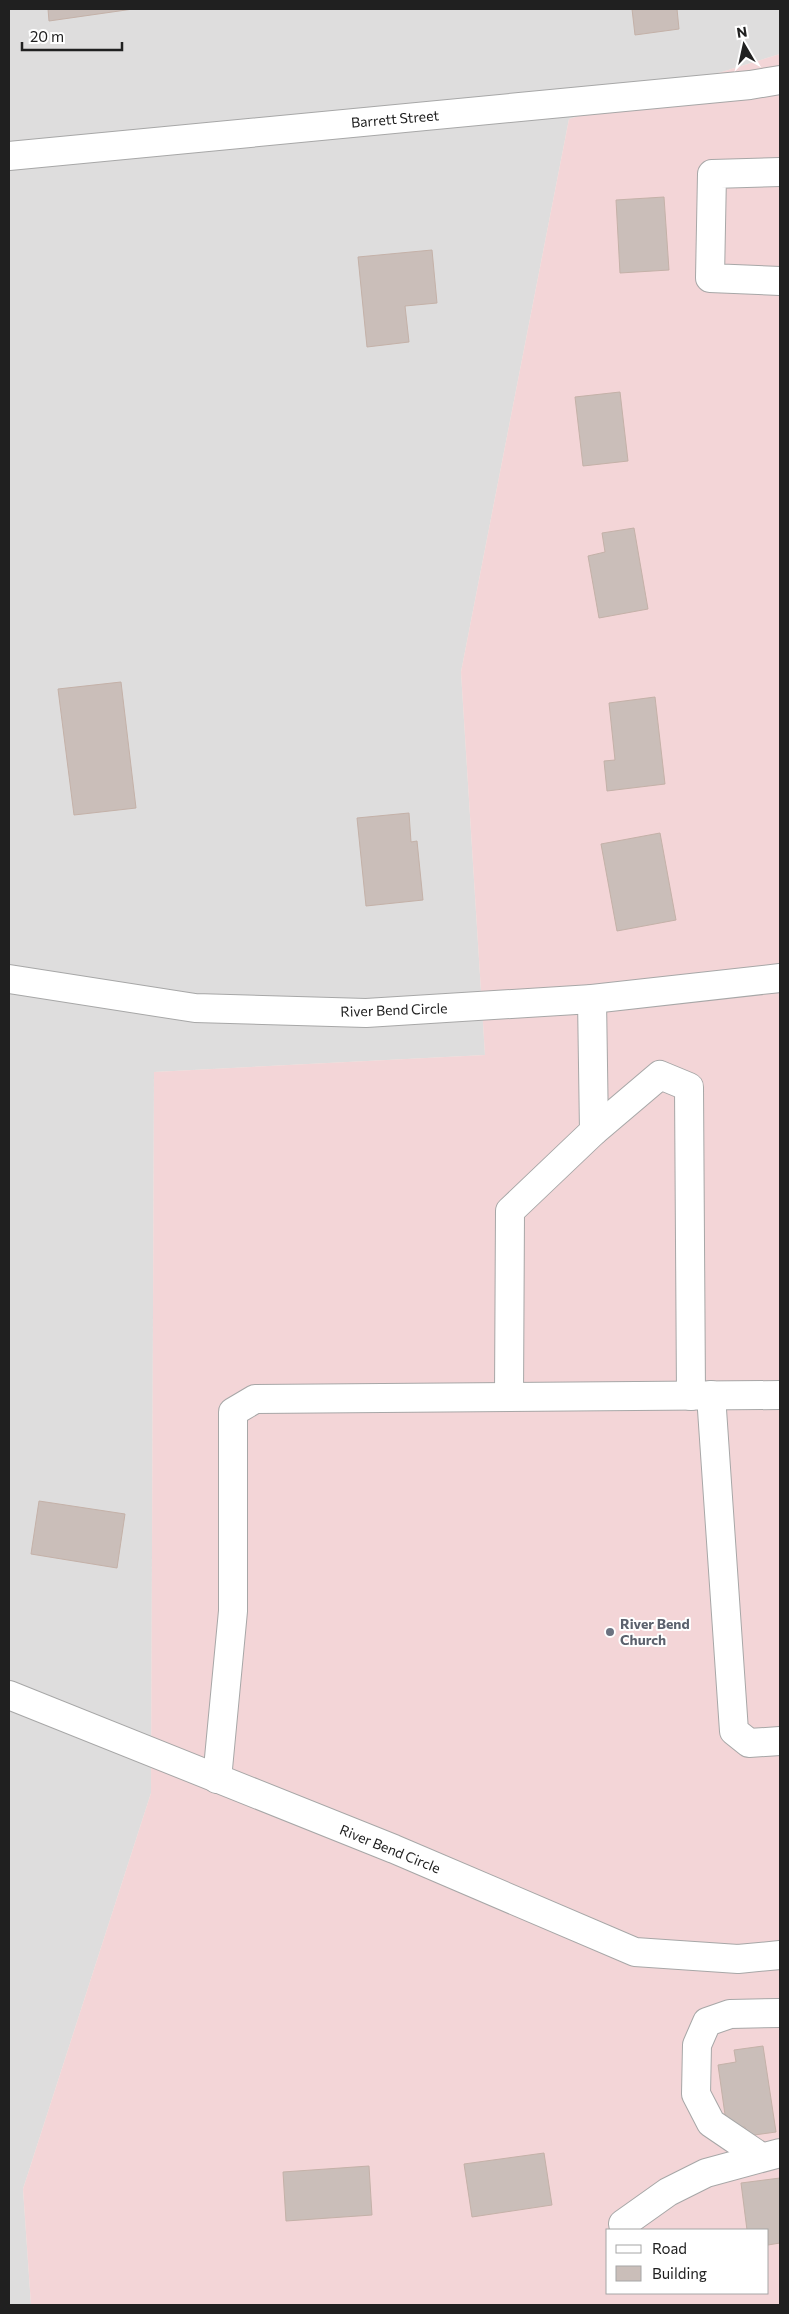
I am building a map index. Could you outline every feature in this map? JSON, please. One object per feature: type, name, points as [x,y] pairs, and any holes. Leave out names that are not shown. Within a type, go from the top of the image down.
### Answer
[{"type":"street","name":"Barrett Street","points":[[9,156],[740,86],[780,80]]},
{"type":"street","points":[[780,172],[712,174],[710,278],[780,281]]},
{"type":"street","name":"River Bend Circle","points":[[9,979],[194,1008],[366,1013],[592,999],[780,978]]},
{"type":"street","points":[[592,999],[594,1131]]},
{"type":"street","points":[[509,1397],[510,1211],[594,1131],[660,1075],[689,1086],[701,1395],[734,1731],[749,1743],[780,1741]]},
{"type":"street","points":[[217,1779],[233,1612],[233,1412],[255,1399],[780,1395]]},
{"type":"street","name":"River Bend Circle","points":[[9,1695],[394,1849],[635,1952],[738,1959],[780,1955]]},
{"type":"street","points":[[771,2155],[710,2123],[696,2094],[697,2045],[707,2022],[730,2014],[780,2013]]},
{"type":"street","points":[[623,2224],[668,2192],[706,2173],[771,2155]]},
{"type":"shaded area","points":[[9,9],[780,9],[780,54],[569,119],[461,672],[485,1055],[154,1072],[151,1793],[23,2189],[31,2305],[9,2305]]},
{"type":"shaded area","points":[[780,54],[780,2305],[31,2305],[23,2189],[151,1793],[154,1072],[485,1055],[461,672],[569,119]]},
{"type":"building","points":[[48,9],[133,9],[49,21]]},
{"type":"building","points":[[632,9],[677,9],[679,29],[635,35]]},
{"type":"building","points":[[664,197],[669,270],[620,273],[616,200]]},
{"type":"building","points":[[432,250],[437,303],[405,306],[409,342],[367,347],[358,257]]},
{"type":"building","points":[[620,392],[628,461],[583,466],[575,397]]},
{"type":"building","points":[[634,528],[648,609],[599,618],[588,556],[605,552],[602,533]]},
{"type":"building","points":[[121,682],[136,808],[74,815],[58,689]]},
{"type":"building","points":[[655,697],[665,784],[607,791],[604,761],[615,760],[609,703]]},
{"type":"building","points":[[409,813],[411,842],[417,841],[423,900],[366,906],[357,818]]},
{"type":"building","points":[[660,833],[676,920],[617,931],[601,844]]},
{"type":"building","points":[[39,1501],[125,1514],[117,1568],[31,1554]]},
{"type":"building","points":[[763,2046],[776,2132],[747,2136],[745,2127],[727,2129],[718,2065],[736,2062],[734,2050]]},
{"type":"building","points":[[544,2153],[552,2205],[472,2217],[464,2164]]},
{"type":"building","points":[[369,2166],[372,2215],[286,2221],[283,2172]]},
{"type":"building","points":[[780,2178],[780,2243],[769,2245],[769,2229],[747,2229],[741,2183]]},
{"type":"place","name":"River Bend Church","points":[[610,1632]]}]
